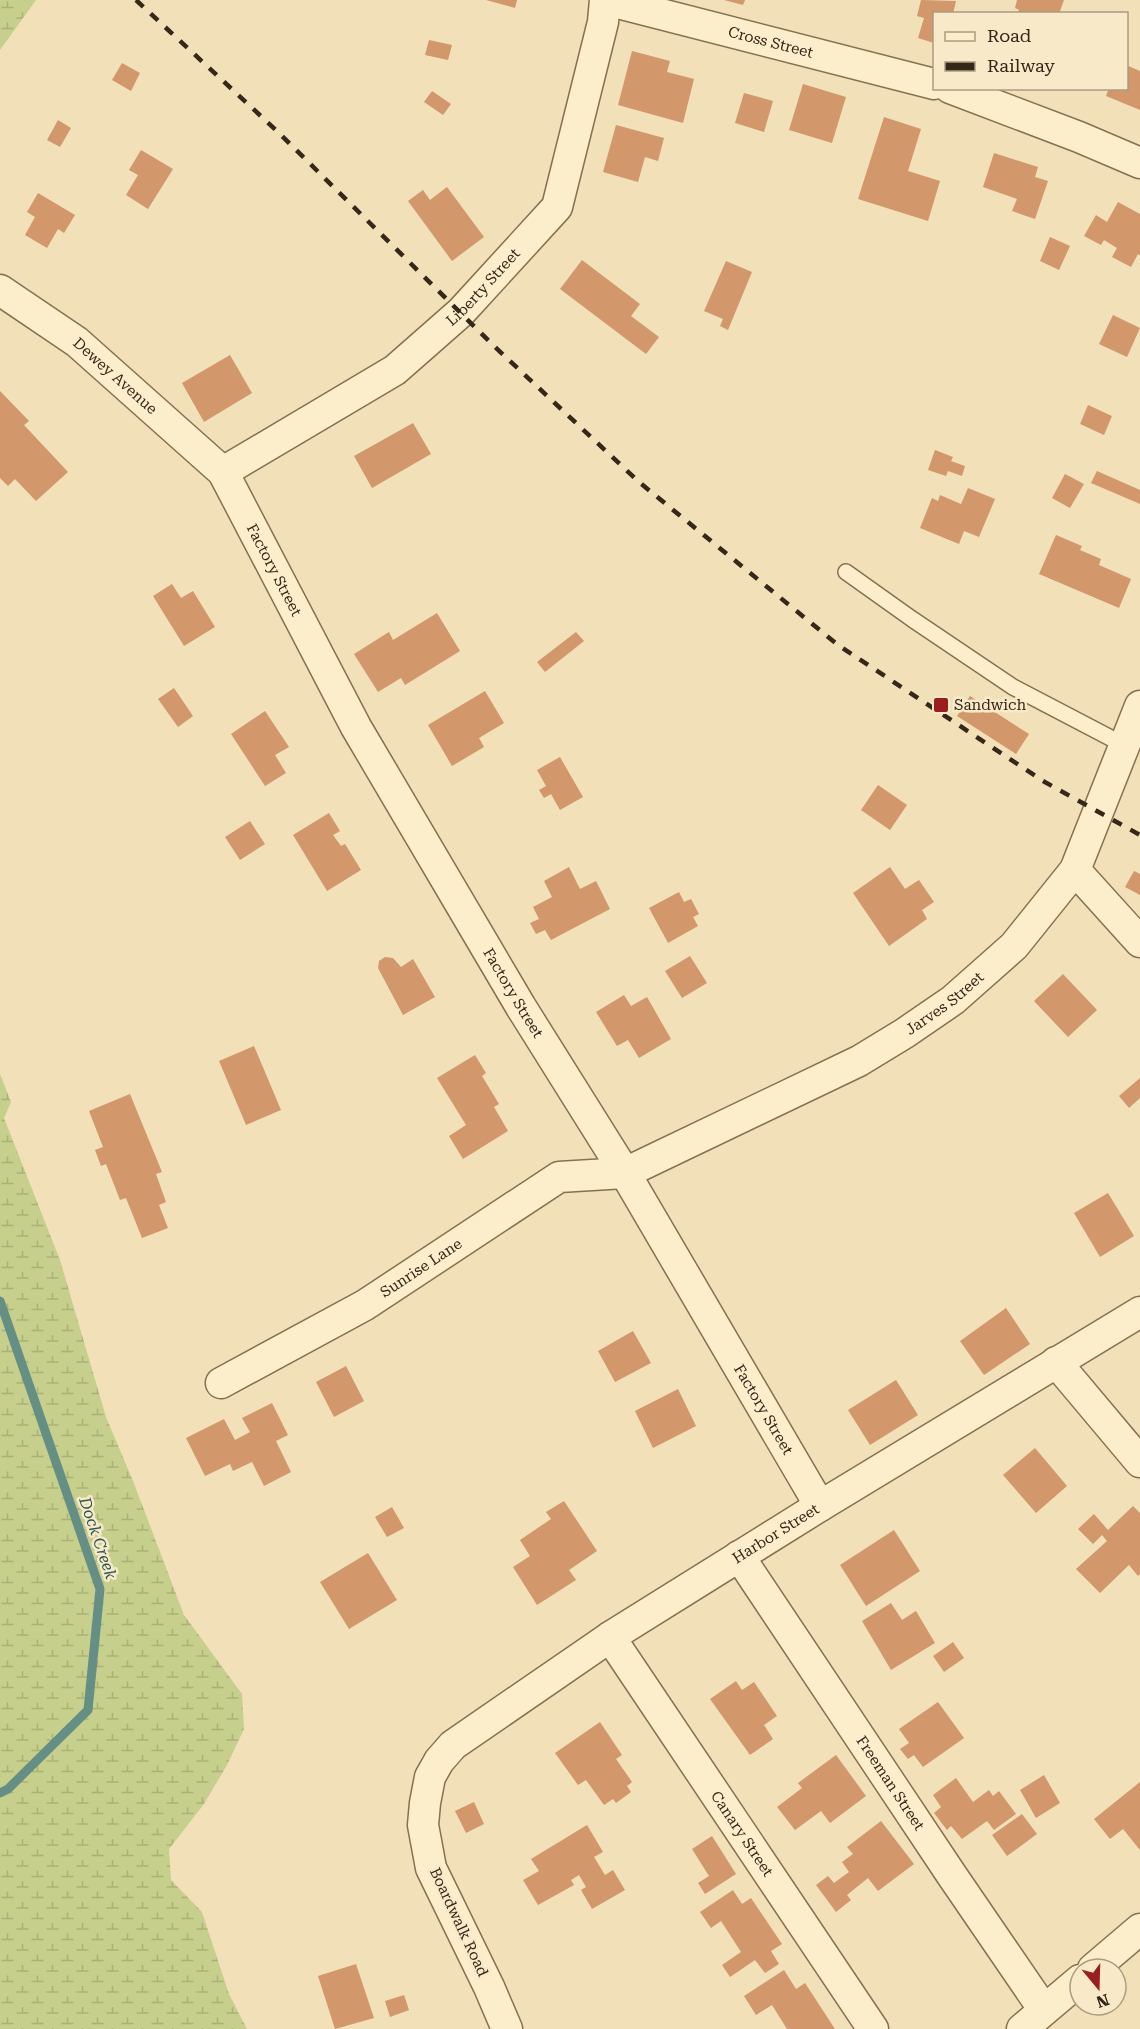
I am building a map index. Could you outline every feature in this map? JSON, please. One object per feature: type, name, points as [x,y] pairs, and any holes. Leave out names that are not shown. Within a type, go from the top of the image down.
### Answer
[{"type":"street","name":"Cross Street","points":[[606,0],[933,84]]},
{"type":"street","name":"Liberty Street","points":[[223,472],[395,370],[461,312],[557,207],[603,22],[606,0]]},
{"type":"street","points":[[955,90],[1140,163]]},
{"type":"street","name":"Dewey Avenue","points":[[0,290],[77,342],[223,472]]},
{"type":"street","name":"Factory Street","points":[[223,472],[356,727],[521,1007],[625,1173],[819,1506]]},
{"type":"street","name":"Jarves Street","points":[[625,1173],[859,1061],[953,1000],[987,972],[1014,946],[1075,870],[1140,706]]},
{"type":"street","points":[[1075,870],[1140,942]]},
{"type":"street","name":"Sunrise Lane","points":[[221,1383],[365,1305],[559,1177],[625,1173]]},
{"type":"street","name":"Harbor Street","points":[[430,1777],[439,1761],[453,1745],[610,1637],[819,1506],[1140,1312]]},
{"type":"street","points":[[1056,1362],[1140,1462]]},
{"type":"street","name":"Freeman Street","points":[[739,1556],[1044,2010]]},
{"type":"street","name":"Canary Street","points":[[610,1637],[873,2029]]},
{"type":"street","name":"Boardwalk Road","points":[[430,1777],[423,1825],[431,1868],[507,2029]]},
{"type":"street","points":[[1107,1957],[1140,1929]]},
{"type":"street","points":[[1022,2029],[1068,1990]]},
{"type":"lane","points":[[846,572],[1013,687],[1124,745]]},
{"type":"green space","points":[[0,0],[36,0],[0,50]]},
{"type":"green space","points":[[0,1074],[11,1102],[4,1118],[60,1260],[106,1417],[184,1615],[242,1694],[244,1729],[227,1765],[204,1804],[169,1849],[171,1880],[202,1912],[229,1994],[247,2029],[0,2029]]},
{"type":"building","points":[[486,0],[517,0],[515,8]]},
{"type":"building","points":[[724,0],[745,0],[743,5]]},
{"type":"building","points":[[921,0],[956,1],[953,12],[933,12],[933,43],[918,38],[924,18],[917,16]]},
{"type":"building","points":[[1017,0],[1064,0],[1060,12],[1018,12],[1015,8]]},
{"type":"building","points":[[429,40],[452,45],[448,60],[425,55]]},
{"type":"building","points":[[632,51],[670,61],[667,72],[694,79],[683,123],[618,105]]},
{"type":"building","points":[[122,63],[140,73],[131,91],[112,80]]},
{"type":"building","points":[[1128,66],[1140,71],[1140,110],[1106,96],[1108,90],[1128,90]]},
{"type":"building","points":[[803,84],[846,97],[832,143],[789,130]]},
{"type":"building","points":[[432,91],[451,104],[443,115],[424,102]]},
{"type":"building","points":[[744,93],[773,101],[764,132],[735,123]]},
{"type":"building","points":[[884,117],[921,129],[908,171],[940,181],[928,221],[858,199]]},
{"type":"building","points":[[58,120],[71,128],[60,147],[47,140]]},
{"type":"building","points":[[616,125],[664,138],[658,161],[645,157],[638,182],[603,172]]},
{"type":"building","points":[[141,150],[173,169],[148,209],[126,195],[138,175],[129,170]]},
{"type":"building","points":[[994,153],[1038,167],[1035,177],[1048,181],[1035,219],[1012,211],[1017,199],[983,187]]},
{"type":"building","points":[[447,187],[484,237],[452,261],[408,201],[423,190],[430,200]]},
{"type":"building","points":[[38,193],[75,215],[64,233],[58,229],[47,248],[25,235],[35,217],[27,212]]},
{"type":"building","points":[[1118,202],[1140,214],[1140,256],[1138,254],[1131,267],[1112,257],[1117,248],[1104,240],[1101,245],[1084,236],[1096,215],[1107,222]]},
{"type":"building","points":[[1050,237],[1070,246],[1059,270],[1040,261]]},
{"type":"building","points":[[582,260],[640,304],[631,316],[659,337],[646,354],[560,289]]},
{"type":"building","points":[[726,261],[752,272],[728,330],[720,326],[723,319],[704,311]]},
{"type":"building","points":[[1113,315],[1140,328],[1127,357],[1099,344]]},
{"type":"building","points":[[230,355],[252,393],[204,422],[182,383]]},
{"type":"building","points":[[0,391],[29,421],[24,425],[68,472],[36,501],[15,479],[8,486],[0,478]]},
{"type":"building","points":[[1088,405],[1112,416],[1104,435],[1080,424]]},
{"type":"building","points":[[413,423],[431,454],[372,488],[354,456]]},
{"type":"building","points":[[935,450],[953,457],[951,461],[965,466],[962,476],[948,471],[946,476],[928,470]]},
{"type":"building","points":[[1097,471],[1140,490],[1140,504],[1091,483]]},
{"type":"building","points":[[1065,474],[1084,484],[1070,508],[1052,498]]},
{"type":"building","points":[[968,488],[995,499],[979,537],[964,531],[959,544],[920,528],[932,498],[938,501],[940,495],[961,504]]},
{"type":"building","points":[[1056,535],[1082,546],[1080,550],[1101,559],[1099,565],[1131,579],[1119,608],[1039,574]]},
{"type":"building","points":[[172,584],[181,598],[193,591],[215,627],[184,646],[153,596]]},
{"type":"building","points":[[437,613],[460,651],[405,685],[401,678],[378,692],[354,654],[389,632],[393,640]]},
{"type":"building","points":[[576,632],[584,641],[545,672],[537,662]]},
{"type":"building","points":[[174,688],[193,716],[178,727],[158,699]]},
{"type":"building","points":[[485,691],[504,723],[479,738],[484,747],[452,766],[428,725]]},
{"type":"building","points":[[970,696],[1029,734],[1016,754],[957,716]]},
{"type":"building","points":[[265,711],[289,747],[275,755],[286,773],[265,786],[231,734]]},
{"type":"building","points":[[560,757],[583,797],[560,810],[551,794],[544,798],[539,790],[546,786],[537,770]]},
{"type":"building","points":[[878,785],[907,805],[890,830],[861,810]]},
{"type":"building","points":[[329,813],[340,831],[333,835],[341,846],[345,844],[361,870],[327,891],[293,835]]},
{"type":"building","points":[[250,821],[265,844],[240,860],[225,837]]},
{"type":"building","points":[[569,867],[580,889],[596,881],[610,909],[551,940],[545,930],[536,934],[530,923],[539,919],[533,907],[552,897],[544,881]]},
{"type":"building","points":[[890,867],[905,889],[919,880],[934,902],[922,910],[927,919],[889,946],[853,893]]},
{"type":"building","points":[[1134,871],[1140,874],[1140,895],[1125,887]]},
{"type":"building","points":[[679,892],[684,902],[691,899],[699,914],[693,917],[698,926],[668,943],[649,908]]},
{"type":"building","points":[[690,956],[707,983],[682,998],[665,971]]},
{"type":"building","points":[[385,957],[393,958],[401,967],[413,959],[435,997],[403,1015],[378,968],[379,961]]},
{"type":"building","points":[[1063,974],[1097,1010],[1068,1037],[1034,1001]]},
{"type":"building","points":[[624,995],[631,1006],[647,997],[671,1039],[639,1058],[628,1040],[617,1046],[596,1012]]},
{"type":"building","points":[[254,1046],[281,1110],[246,1125],[219,1061]]},
{"type":"building","points":[[475,1055],[486,1073],[482,1076],[499,1104],[494,1107],[508,1131],[463,1159],[449,1136],[466,1125],[437,1078]]},
{"type":"building","points":[[1140,1078],[1140,1098],[1129,1108],[1119,1096]]},
{"type":"building","points":[[130,1094],[162,1172],[156,1174],[166,1202],[159,1205],[168,1228],[142,1238],[126,1198],[120,1200],[106,1164],[101,1166],[95,1150],[103,1147],[89,1111]]},
{"type":"building","points":[[1108,1193],[1134,1236],[1100,1257],[1074,1213]]},
{"type":"building","points":[[1006,1308],[1030,1344],[984,1375],[960,1341]]},
{"type":"building","points":[[633,1331],[651,1363],[615,1382],[598,1351]]},
{"type":"building","points":[[346,1366],[364,1401],[334,1417],[316,1382]]},
{"type":"building","points":[[896,1380],[918,1415],[870,1445],[848,1410]]},
{"type":"building","points":[[678,1389],[696,1426],[653,1448],[635,1411]]},
{"type":"building","points":[[272,1403],[288,1435],[276,1441],[291,1472],[264,1486],[252,1462],[233,1471],[230,1464],[205,1476],[186,1438],[224,1419],[235,1440],[250,1432],[242,1418]]},
{"type":"building","points":[[1035,1448],[1067,1486],[1036,1513],[1003,1475]]},
{"type":"building","points":[[564,1501],[597,1551],[569,1570],[576,1580],[537,1605],[513,1567],[530,1556],[520,1540],[551,1519],[546,1512]]},
{"type":"building","points":[[1133,1506],[1140,1513],[1140,1574],[1138,1576],[1129,1565],[1100,1593],[1076,1569],[1107,1541],[1102,1535],[1093,1544],[1078,1529],[1094,1514],[1108,1530]]},
{"type":"building","points":[[392,1507],[404,1528],[387,1537],[375,1517]]},
{"type":"building","points":[[894,1530],[920,1571],[866,1606],[840,1565]]},
{"type":"building","points":[[368,1553],[397,1600],[349,1629],[320,1582]]},
{"type":"building","points":[[891,1603],[902,1620],[916,1611],[935,1643],[891,1670],[862,1621]]},
{"type":"building","points":[[953,1642],[964,1658],[944,1672],[933,1656]]},
{"type":"building","points":[[736,1681],[742,1690],[754,1682],[777,1716],[764,1725],[773,1739],[750,1755],[710,1699]]},
{"type":"building","points":[[938,1702],[964,1738],[923,1767],[914,1755],[908,1759],[900,1749],[909,1743],[899,1729]]},
{"type":"building","points":[[600,1722],[622,1755],[616,1759],[632,1782],[627,1786],[631,1792],[616,1803],[613,1799],[604,1805],[586,1780],[578,1785],[555,1753]]},
{"type":"building","points":[[836,1755],[866,1796],[830,1823],[821,1811],[795,1830],[777,1807],[802,1788],[798,1783]]},
{"type":"building","points":[[1044,1775],[1060,1803],[1036,1818],[1020,1790]]},
{"type":"building","points":[[956,1778],[973,1802],[989,1790],[993,1796],[999,1791],[1016,1814],[994,1830],[987,1821],[962,1839],[951,1826],[947,1830],[934,1813],[941,1807],[933,1795]]},
{"type":"building","points":[[1140,1782],[1140,1850],[1123,1829],[1110,1839],[1094,1819]]},
{"type":"building","points":[[474,1802],[484,1824],[466,1833],[455,1811]]},
{"type":"building","points":[[1022,1814],[1037,1834],[1007,1856],[992,1835]]},
{"type":"building","points":[[881,1821],[914,1864],[878,1891],[868,1878],[847,1895],[851,1900],[836,1912],[816,1885],[828,1876],[834,1883],[849,1872],[842,1862],[853,1854],[847,1847]]},
{"type":"building","points":[[587,1825],[603,1852],[594,1857],[605,1875],[613,1870],[625,1890],[592,1909],[581,1890],[586,1887],[579,1875],[571,1880],[574,1885],[538,1905],[523,1880],[539,1871],[531,1859]]},
{"type":"building","points":[[712,1836],[736,1874],[705,1894],[698,1883],[709,1876],[692,1849]]},
{"type":"building","points":[[733,1890],[742,1904],[751,1898],[782,1944],[771,1951],[779,1964],[765,1973],[755,1960],[730,1977],[722,1965],[741,1952],[721,1921],[711,1928],[700,1912]]},
{"type":"building","points":[[356,1964],[374,2018],[335,2029],[318,1976]]},
{"type":"building","points":[[784,1970],[796,1989],[805,1983],[835,2029],[787,2029],[772,2005],[756,2015],[744,1996]]},
{"type":"building","points":[[404,1995],[409,2010],[390,2017],[385,2001]]},
{"type":"waterway","name":"Dock Creek","points":[[0,1301],[100,1589],[88,1710],[8,1789],[0,1793]]},
{"type":"railway","points":[[136,0],[278,132],[495,347],[639,482],[838,645],[1043,781],[1140,835]]},
{"type":"place","name":"Sandwich","points":[[941,705]]}]
